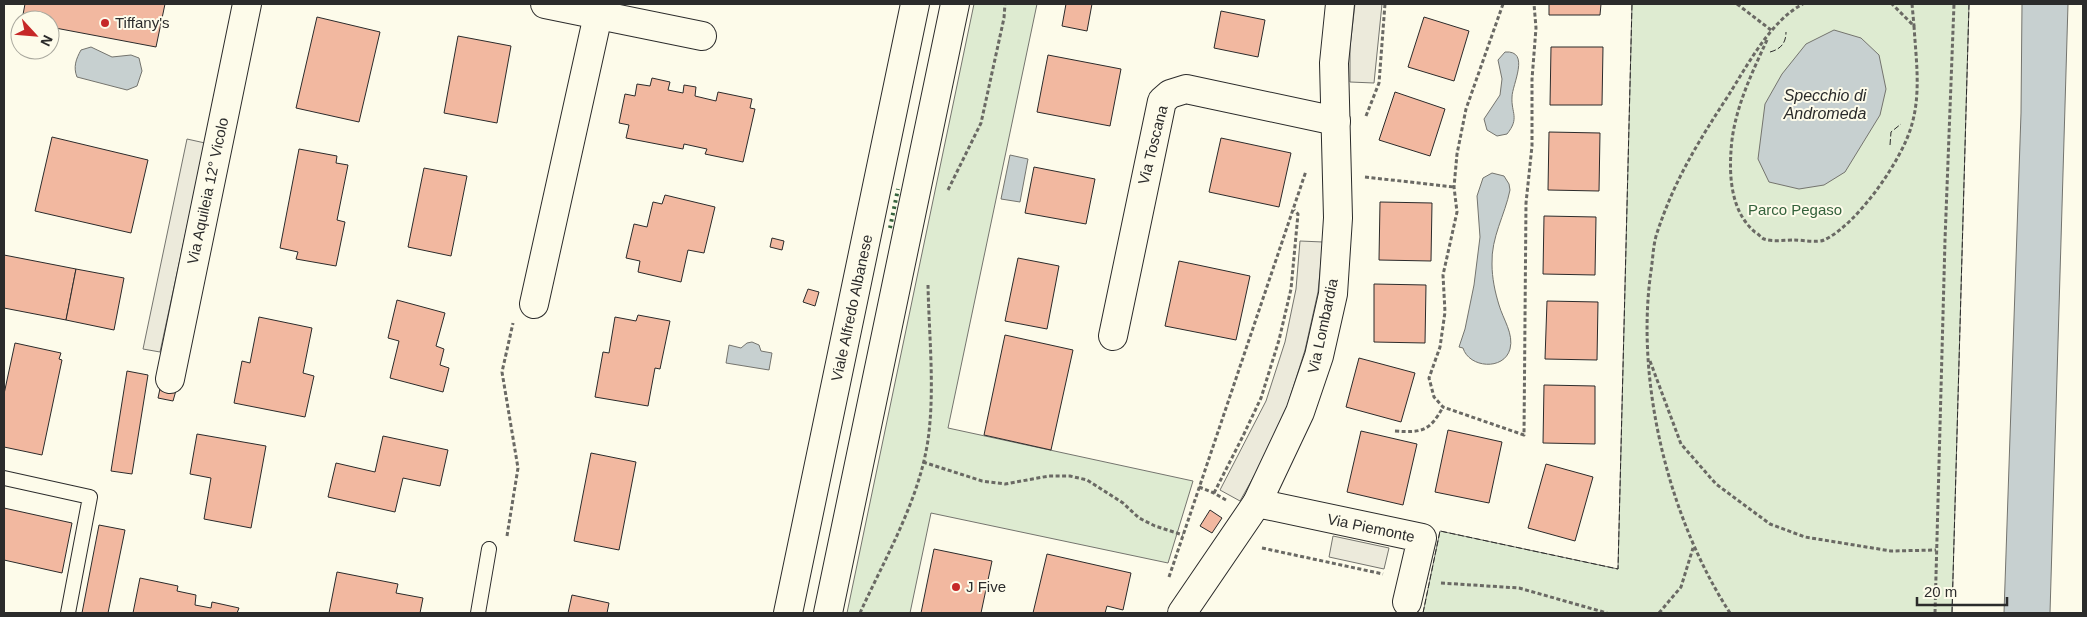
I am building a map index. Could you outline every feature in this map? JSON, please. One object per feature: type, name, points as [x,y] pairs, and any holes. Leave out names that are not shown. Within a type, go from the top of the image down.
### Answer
[{"type":"street","name":"Via Aquileia 12° Vicolo","points":[[170,379],[247,4]]},
{"type":"street","points":[[545,4],[702,36]]},
{"type":"street","name":"Viale Alfredo Albanese","points":[[788,613],[915,4]]},
{"type":"street","points":[[828,613],[955,4]]},
{"type":"street","name":"Via Lombardia","points":[[1182,613],[1300,412],[1319,356],[1333,294],[1338,218],[1334,63],[1340,4]]},
{"type":"street","points":[[534,304],[598,15]]},
{"type":"street","name":"Via Toscana","points":[[1112,336],[1162,101],[1170,94],[1186,89],[1336,121]]},
{"type":"street","name":"Via Piemonte","points":[[1245,503],[1422,538],[1407,602]]},
{"type":"lane","points":[[4,478],[90,496],[68,613]]},
{"type":"lane","points":[[478,613],[489,549]]},
{"type":"path","points":[[944,197],[981,122],[1004,18],[1005,4]]},
{"type":"path","points":[[1363,124],[1379,83],[1385,4]]},
{"type":"path","points":[[1504,4],[1466,109],[1457,154],[1454,187],[1457,212],[1443,275],[1445,312],[1440,347],[1429,378],[1434,397],[1443,407],[1524,435],[1526,203],[1532,146],[1532,79],[1536,28],[1534,4]]},
{"type":"path","points":[[1737,4],[1771,30]]},
{"type":"path","points":[[1730,613],[1694,548],[1662,454],[1647,354],[1648,289],[1656,235],[1690,154],[1771,30],[1804,4]]},
{"type":"path","points":[[1892,4],[1914,26]]},
{"type":"path","points":[[1771,30],[1744,91],[1737,118],[1731,150],[1731,176],[1734,196],[1746,225],[1764,239],[1823,241],[1852,220],[1876,192],[1896,160],[1912,126],[1918,89],[1912,4]]},
{"type":"path","points":[[1934,613],[1954,4]]},
{"type":"path","points":[[1167,581],[1307,168]]},
{"type":"path","points":[[1384,178],[1454,187]]},
{"type":"path","points":[[1214,492],[1244,436],[1261,398],[1280,340],[1292,279],[1298,214],[1293,209]]},
{"type":"path","points":[[860,613],[905,519],[928,441],[931,395],[928,280]]},
{"type":"path","points":[[489,549],[500,543],[509,534],[518,468],[502,372],[517,300],[534,304]]},
{"type":"path","points":[[1647,354],[1681,444],[1716,484],[1770,524],[1805,536],[1891,551],[1936,550]]},
{"type":"path","points":[[1395,431],[1423,430],[1431,426],[1443,407]]},
{"type":"path","points":[[923,462],[982,481],[1005,484],[1049,476],[1070,476],[1087,480],[1104,489],[1147,522],[1183,535]]},
{"type":"path","points":[[1199,487],[1245,503]]},
{"type":"path","points":[[1254,546],[1388,576]]},
{"type":"path","points":[[1659,613],[1681,587],[1694,548]]},
{"type":"path","points":[[1440,583],[1519,588],[1607,613]]},
{"type":"green space","points":[[974,4],[1037,4],[948,428],[1193,481],[1168,563],[931,513],[910,613],[847,613]]},
{"type":"green space","name":"Parco Pegaso","points":[[1632,4],[1969,4],[1952,613],[1423,613],[1440,531],[1618,569]]},
{"type":"shaded area","points":[[1355,4],[1382,4],[1374,83],[1350,82],[1350,47]]},
{"type":"shaded area","points":[[187,139],[205,143],[160,352],[143,349]]},
{"type":"shaded area","points":[[1300,241],[1323,242],[1318,292],[1305,350],[1287,407],[1267,453],[1240,501],[1220,490],[1266,401],[1285,342],[1296,289]]},
{"type":"shaded area","points":[[1333,536],[1389,548],[1384,569],[1329,557]]},
{"type":"water","points":[[2022,4],[2068,4],[2050,613],[2004,613],[2021,113]]},
{"type":"water","name":"Specchio di Andromeda","points":[[1834,30],[1861,38],[1879,55],[1886,89],[1880,115],[1845,172],[1824,185],[1799,189],[1769,182],[1758,159],[1765,104],[1782,74],[1806,44]]},
{"type":"water","points":[[91,47],[112,57],[131,55],[139,58],[142,71],[137,86],[127,90],[77,77],[75,66],[79,53],[81,50]]},
{"type":"water","points":[[1505,52],[1513,53],[1517,56],[1519,62],[1512,97],[1514,119],[1507,134],[1497,136],[1487,130],[1484,119],[1500,95],[1502,79],[1498,60]]},
{"type":"water","points":[[1010,155],[1028,159],[1020,202],[1001,199]]},
{"type":"water","points":[[1492,173],[1504,176],[1510,190],[1494,245],[1492,264],[1496,295],[1511,343],[1507,356],[1494,364],[1486,364],[1472,360],[1466,355],[1463,348],[1459,347],[1465,329],[1474,285],[1480,237],[1477,196],[1483,178]]},
{"type":"water","points":[[752,342],[759,345],[761,351],[772,353],[769,370],[726,363],[729,345],[741,348],[747,343]]},
{"type":"building","name":"Tiffany's","points":[[25,4],[165,4],[156,47],[60,29],[60,10],[24,10]]},
{"type":"building","points":[[1066,4],[1092,4],[1087,31],[1062,26]]},
{"type":"building","points":[[1549,4],[1601,4],[1600,15],[1549,15]]},
{"type":"building","points":[[1221,11],[1265,20],[1258,57],[1214,48]]},
{"type":"building","points":[[317,17],[380,32],[359,122],[296,108]]},
{"type":"building","points":[[1424,17],[1469,31],[1454,81],[1408,67]]},
{"type":"building","points":[[458,36],[511,46],[497,123],[444,113]]},
{"type":"building","points":[[1551,47],[1603,47],[1602,105],[1550,105]]},
{"type":"building","points":[[1048,55],[1121,69],[1110,126],[1037,112]]},
{"type":"building","points":[[652,78],[670,82],[668,90],[683,93],[684,85],[696,87],[695,96],[716,101],[718,92],[752,99],[750,108],[755,109],[743,162],[705,154],[707,149],[684,144],[683,149],[626,138],[629,125],[619,123],[625,94],[635,96],[637,84],[650,86]]},
{"type":"building","points":[[1395,92],[1445,109],[1430,156],[1379,140]]},
{"type":"building","points":[[1549,132],[1600,133],[1599,191],[1548,190]]},
{"type":"building","points":[[52,137],[148,160],[131,233],[35,211]]},
{"type":"building","points":[[1221,138],[1291,153],[1279,207],[1209,192]]},
{"type":"building","points":[[299,149],[337,156],[336,163],[348,165],[337,220],[345,222],[336,266],[296,259],[298,252],[280,248]]},
{"type":"building","points":[[1034,167],[1095,179],[1086,224],[1025,213]]},
{"type":"building","points":[[424,168],[467,176],[451,256],[408,247]]},
{"type":"building","points":[[665,195],[715,207],[704,253],[688,250],[681,282],[638,272],[640,261],[626,258],[634,224],[647,227],[653,202],[662,204]]},
{"type":"building","points":[[1380,202],[1432,203],[1431,261],[1379,260]]},
{"type":"building","points":[[1544,216],[1596,217],[1595,275],[1543,274]]},
{"type":"building","points":[[772,238],[784,241],[782,250],[770,247]]},
{"type":"building","points":[[4,255],[76,269],[66,320],[4,308]]},
{"type":"building","points":[[1018,258],[1059,266],[1047,329],[1005,321]]},
{"type":"building","points":[[1179,261],[1250,276],[1236,340],[1165,326]]},
{"type":"building","points":[[76,269],[124,278],[114,330],[66,320]]},
{"type":"building","points":[[1374,284],[1426,285],[1425,343],[1374,342]]},
{"type":"building","points":[[808,289],[819,292],[815,306],[803,302]]},
{"type":"building","points":[[397,300],[445,313],[436,346],[444,349],[440,365],[449,368],[443,392],[390,378],[399,341],[388,338]]},
{"type":"building","points":[[1547,301],[1598,302],[1597,360],[1545,359]]},
{"type":"building","points":[[638,315],[670,321],[660,369],[655,368],[648,406],[595,397],[603,352],[609,353],[615,317],[636,321]]},
{"type":"building","points":[[259,317],[312,328],[303,373],[314,376],[305,417],[234,403],[242,361],[250,363]]},
{"type":"building","points":[[1005,335],[1073,350],[1051,450],[984,435]]},
{"type":"building","points":[[15,343],[61,353],[59,359],[62,360],[42,455],[4,447],[4,394]]},
{"type":"building","points":[[1359,358],[1415,373],[1401,422],[1346,407]]},
{"type":"building","points":[[127,371],[148,375],[132,474],[111,471]]},
{"type":"building","points":[[161,384],[177,387],[173,401],[158,398]]},
{"type":"building","points":[[1544,385],[1595,386],[1595,444],[1543,443]]},
{"type":"building","points":[[1448,430],[1502,442],[1489,503],[1435,492]]},
{"type":"building","points":[[1361,431],[1417,444],[1403,505],[1347,492]]},
{"type":"building","points":[[197,434],[266,446],[251,528],[204,519],[211,478],[190,474]]},
{"type":"building","points":[[383,436],[448,450],[440,486],[403,478],[395,512],[328,497],[336,463],[375,472]]},
{"type":"building","points":[[591,453],[636,462],[619,550],[574,541]]},
{"type":"building","points":[[1546,464],[1593,477],[1575,541],[1528,528]]},
{"type":"building","points":[[4,508],[72,523],[62,573],[4,560]]},
{"type":"building","points":[[1210,510],[1222,518],[1212,533],[1200,526]]},
{"type":"building","points":[[99,525],[125,530],[108,613],[82,613]]},
{"type":"building","name":"J Five","points":[[934,549],[992,561],[981,613],[921,613]]},
{"type":"building","points":[[1047,554],[1131,573],[1123,610],[1107,606],[1105,613],[1033,613]]},
{"type":"building","points":[[337,572],[398,584],[396,593],[423,598],[420,613],[329,613]]},
{"type":"building","points":[[140,578],[178,586],[177,591],[196,595],[195,605],[211,608],[212,602],[239,608],[237,613],[133,613]]},
{"type":"building","points":[[572,595],[609,603],[607,613],[568,613]]},
{"type":"hedge","points":[[890,228],[898,189]]},
{"type":"fence","points":[[1423,613],[1440,531],[1618,569],[1632,4]]},
{"type":"fence","points":[[1952,613],[1969,4]]},
{"type":"fence","points":[[1770,52],[1782,45],[1786,32]]},
{"type":"fence","points":[[1890,145],[1891,132],[1901,124]]},
{"type":"place","name":"Tiffany's","points":[[105,23]]},
{"type":"place","name":"J Five","points":[[956,587]]}]
